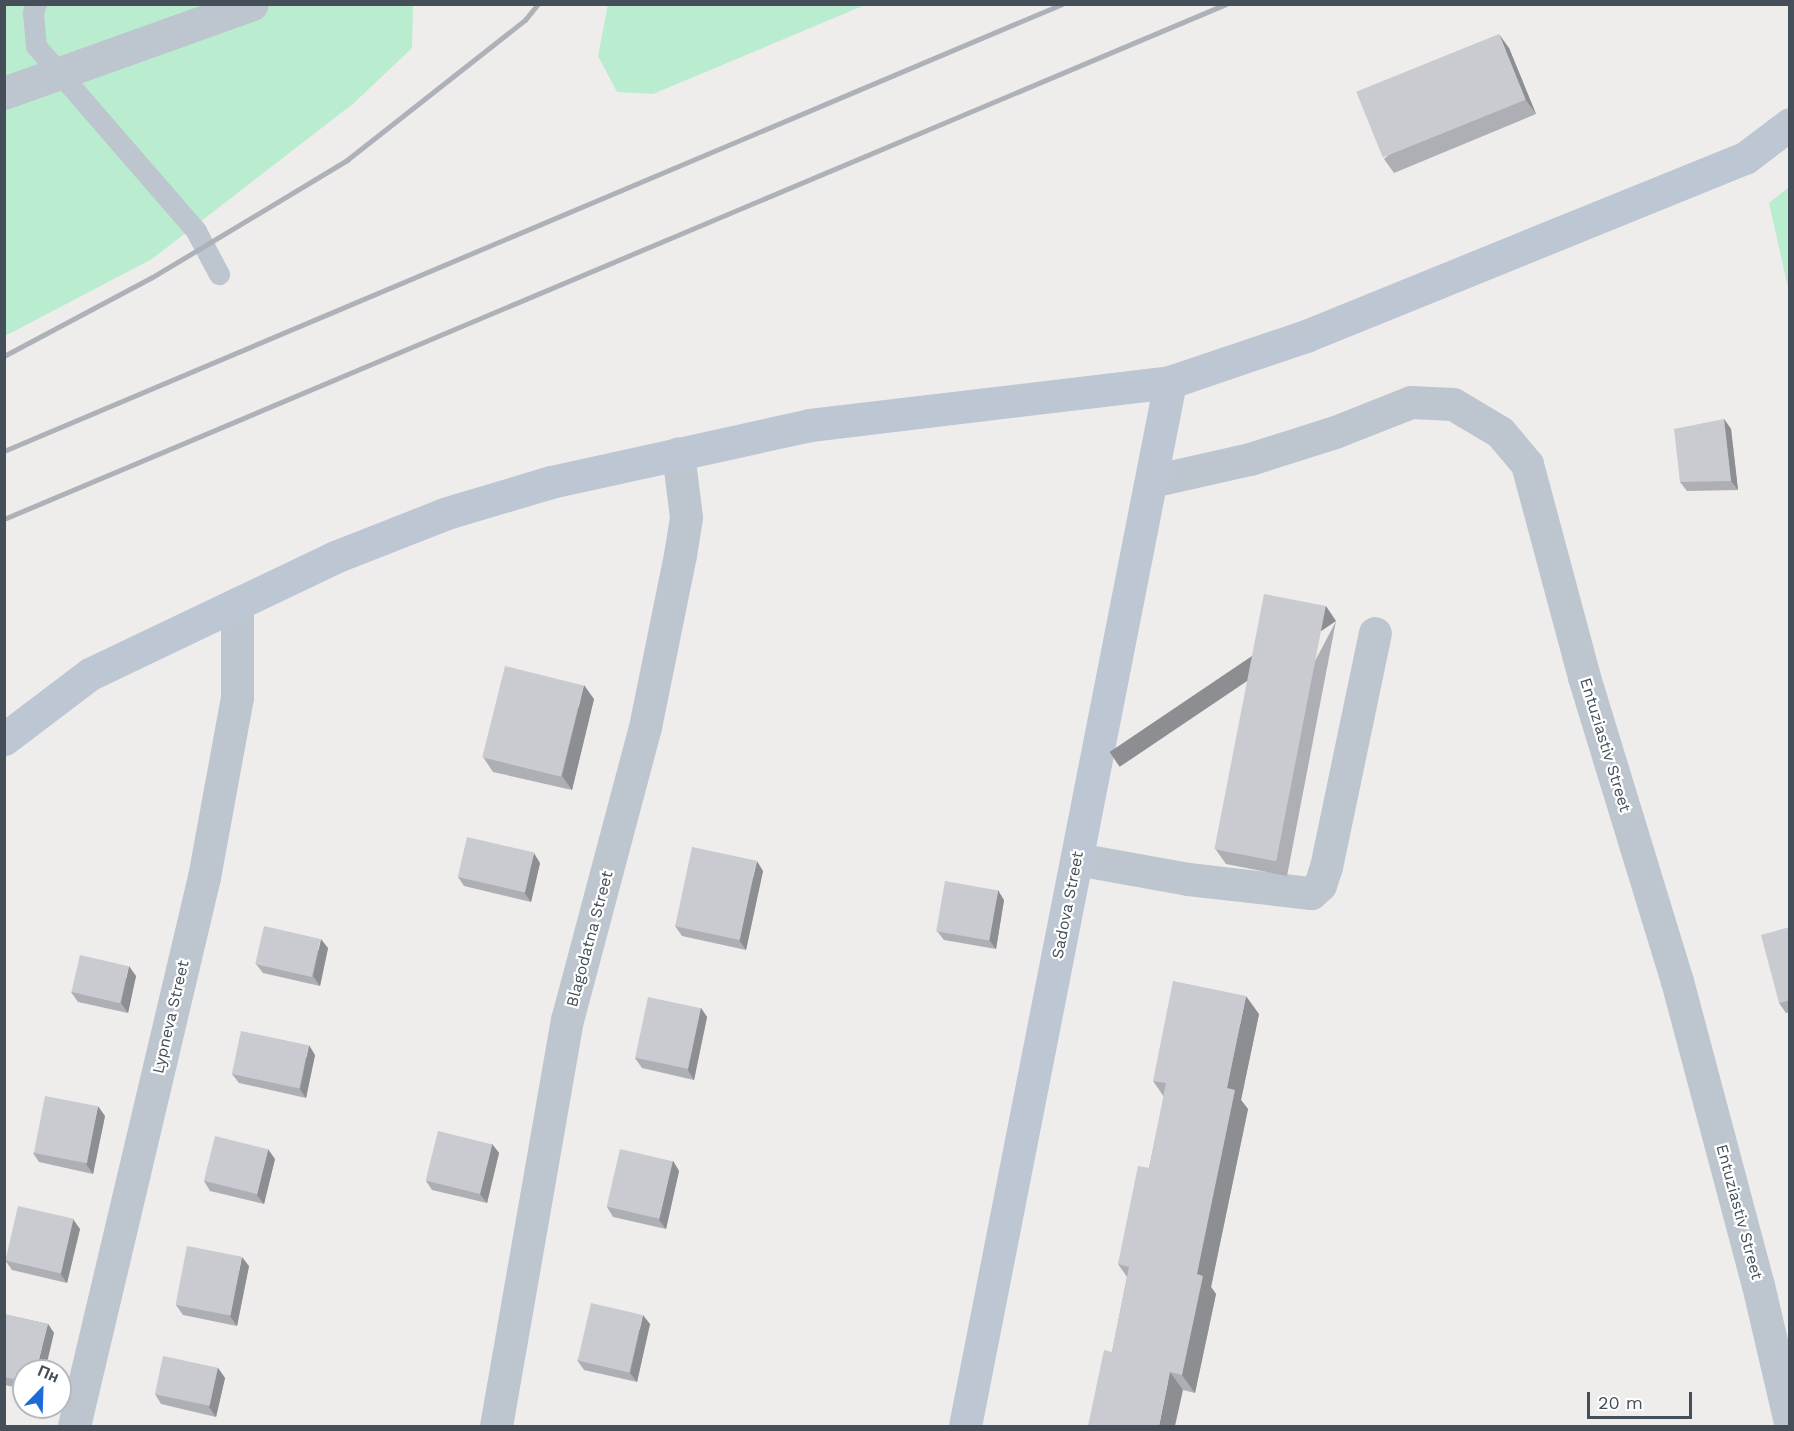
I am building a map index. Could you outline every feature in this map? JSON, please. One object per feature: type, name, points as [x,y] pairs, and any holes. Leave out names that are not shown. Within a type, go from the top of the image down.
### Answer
[{"type":"street","points":[[4,93],[252,4]]},
{"type":"street","points":[[4,739],[90,674],[335,557],[447,513],[551,482],[810,425],[1170,382],[1306,336],[1745,158],[1790,124]]},
{"type":"street","name":"Sadova Street","points":[[965,1426],[1170,382]]},
{"type":"street","name":"Entuziastiv Street","points":[[1152,480],[1250,459],[1335,432],[1411,402],[1453,404],[1500,432],[1527,464],[1584,677],[1680,992],[1758,1286],[1790,1422]]},
{"type":"street","name":"Blagodatna Street","points":[[496,1426],[521,1302],[567,1020],[645,727],[680,555],[686,517],[678,453]]},
{"type":"street","name":"Lypneva Street","points":[[74,1426],[204,877],[237,697],[237,604]]},
{"type":"street","points":[[1077,859],[1188,879],[1311,893],[1320,885],[1326,867],[1375,633]]},
{"type":"lane","points":[[36,4],[33,12],[36,46],[196,231],[219,274]]},
{"type":"green space","points":[[608,4],[865,5],[653,94],[617,92],[598,56]]},
{"type":"green space","points":[[5,5],[413,5],[412,48],[354,103],[152,259],[5,336]]},
{"type":"green space","points":[[1789,187],[1789,292],[1769,203]]},
{"type":"building","points":[[1499,34],[1526,100],[1383,158],[1356,92]]},
{"type":"building","points":[[1724,419],[1731,481],[1680,482],[1674,429]]},
{"type":"building","points":[[1264,594],[1326,606],[1276,861],[1214,849]]},
{"type":"building","points":[[505,666],[584,686],[561,777],[482,757]]},
{"type":"building","points":[[467,837],[534,853],[525,892],[458,877]]},
{"type":"building","points":[[692,847],[757,861],[740,940],[675,926]]},
{"type":"building","points":[[945,881],[998,890],[989,941],[936,931]]},
{"type":"building","points":[[264,926],[321,939],[312,977],[255,964]]},
{"type":"building","points":[[1790,927],[1790,1000],[1779,1003],[1761,935]]},
{"type":"building","points":[[80,955],[129,966],[120,1003],[71,992]]},
{"type":"building","points":[[1173,981],[1246,996],[1227,1088],[1235,1090],[1197,1274],[1203,1276],[1182,1375],[1170,1372],[1159,1426],[1088,1426],[1104,1350],[1112,1352],[1129,1267],[1118,1264],[1138,1166],[1149,1168],[1166,1083],[1153,1081]]},
{"type":"building","points":[[648,997],[701,1008],[688,1069],[635,1058]]},
{"type":"building","points":[[241,1031],[308,1045],[299,1088],[232,1074]]},
{"type":"building","points":[[45,1096],[98,1106],[87,1163],[34,1153]]},
{"type":"building","points":[[438,1131],[492,1145],[480,1194],[426,1180]]},
{"type":"building","points":[[215,1136],[268,1149],[257,1194],[204,1181]]},
{"type":"building","points":[[620,1149],[673,1161],[659,1219],[607,1206]]},
{"type":"building","points":[[18,1206],[74,1219],[61,1273],[5,1261]]},
{"type":"building","points":[[187,1246],[242,1257],[231,1316],[176,1305]]},
{"type":"building","points":[[591,1303],[643,1315],[629,1372],[578,1360]]},
{"type":"building","points":[[4,1314],[48,1324],[39,1359],[12,1359],[12,1379],[4,1377]]},
{"type":"building","points":[[163,1356],[218,1368],[210,1406],[155,1394]]},
{"type":"railway","points":[[4,356],[151,278],[347,160],[525,20],[538,4]]},
{"type":"railway","points":[[4,451],[1062,4]]},
{"type":"railway","points":[[4,519],[1226,4]]}]
